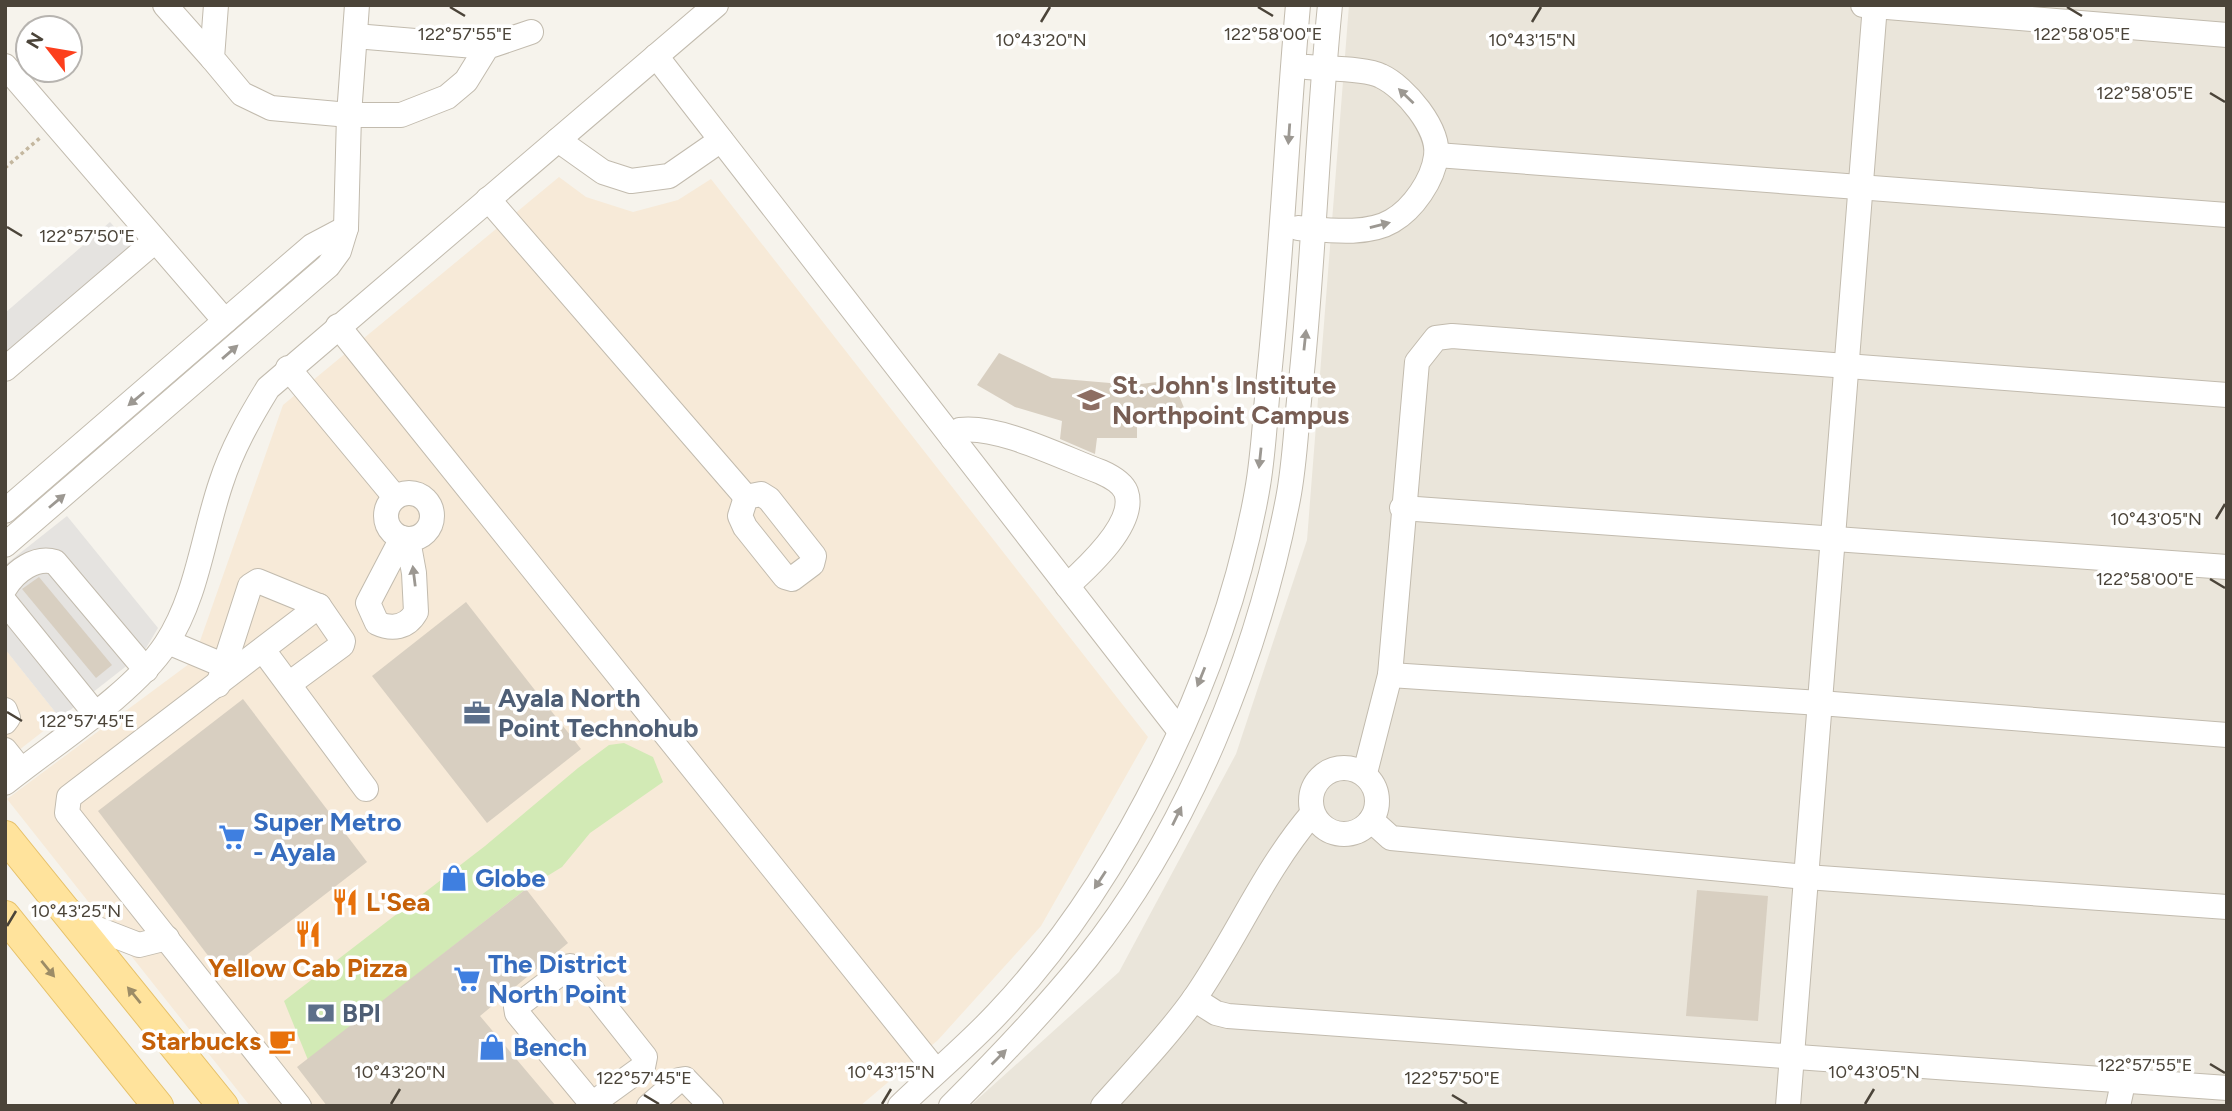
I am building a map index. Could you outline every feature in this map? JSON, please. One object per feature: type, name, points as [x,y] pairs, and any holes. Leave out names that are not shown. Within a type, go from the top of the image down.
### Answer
[{"type":"main road","points":[[5,836],[223,1106]]},
{"type":"main road","points":[[5,916],[158,1106]]},
{"type":"street","points":[[165,5],[242,94],[271,108],[349,116],[401,115],[447,97],[466,81],[487,47]]},
{"type":"street","points":[[212,58],[216,5]]},
{"type":"street","points":[[7,540],[297,294],[328,267],[339,251],[346,228],[349,116],[357,5]]},
{"type":"street","points":[[5,750],[13,776],[146,670],[168,642],[193,583],[221,483],[239,435],[268,388],[288,368],[716,5]]},
{"type":"street","points":[[900,1106],[997,1014],[1061,937],[1143,811],[1223,622],[1257,490],[1283,226],[1298,5]]},
{"type":"street","points":[[951,1106],[1021,1035],[1087,958],[1171,830],[1212,743],[1253,632],[1289,497],[1308,314],[1330,5]]},
{"type":"street","points":[[1863,5],[2227,35]]},
{"type":"street","points":[[1788,1106],[1875,6]]},
{"type":"street","points":[[355,36],[487,47],[531,32]]},
{"type":"street","points":[[656,56],[1179,730]]},
{"type":"street","points":[[5,66],[225,321]]},
{"type":"street","points":[[1283,226],[1357,230],[1392,222],[1416,199],[1429,179],[1437,155],[1423,115],[1406,94],[1380,75],[1293,66]]},
{"type":"street","points":[[558,140],[603,172],[631,181],[669,176],[722,140]]},
{"type":"street","points":[[1437,155],[2227,215]]},
{"type":"street","points":[[488,199],[746,497]]},
{"type":"street","points":[[5,511],[280,273],[325,237],[346,228]]},
{"type":"street","points":[[5,369],[155,241]]},
{"type":"street","points":[[280,273],[297,294]]},
{"type":"street","points":[[338,326],[936,1071]]},
{"type":"street","points":[[1365,773],[1390,675],[1402,508],[1417,362],[1436,338],[1452,336],[2227,395]]},
{"type":"street","points":[[288,368],[395,497]]},
{"type":"street","points":[[160,379],[177,398]]},
{"type":"street","points":[[953,439],[960,430],[974,428],[998,434],[1101,472],[1115,479],[1126,491],[1128,512],[1109,542],[1067,586]]},
{"type":"street","points":[[417,494],[424,497],[431,510],[426,531],[405,539],[392,532],[385,518],[389,502],[395,497],[417,494]]},
{"type":"street","points":[[1402,508],[2227,567]]},
{"type":"street","points":[[5,588],[34,561],[45,559],[55,562],[146,670]]},
{"type":"street","points":[[1238,572],[1268,580]]},
{"type":"street","points":[[222,676],[253,582],[258,580],[319,606],[343,641],[342,645],[289,684]]},
{"type":"street","points":[[5,602],[94,712]]},
{"type":"street","points":[[299,1106],[66,813],[65,806],[69,797],[222,676],[263,650],[319,606]]},
{"type":"street","points":[[168,642],[222,676]]},
{"type":"street","points":[[263,650],[366,789]]},
{"type":"street","points":[[1390,675],[1820,703],[2227,736]]},
{"type":"street","points":[[5,710],[8,718],[5,723]]},
{"type":"street","points":[[1343,767],[1365,773],[1376,787],[1378,802],[1370,820],[1361,830],[1345,834],[1324,828],[1312,814],[1311,793],[1321,777],[1343,767]]},
{"type":"street","points":[[1103,1106],[1194,999],[1269,872],[1312,814]]},
{"type":"street","points":[[1370,820],[1391,838],[1806,877],[2227,907]]},
{"type":"street","points":[[55,898],[90,926],[129,942],[139,945],[167,938]]},
{"type":"street","points":[[570,966],[645,1057],[643,1067],[592,1105],[517,1013],[516,1007],[570,966]]},
{"type":"street","points":[[1194,999],[1216,1013],[1228,1016],[1791,1056],[2120,1094],[2227,1088]]},
{"type":"street","points":[[649,1106],[679,1080],[685,1079],[711,1106]]},
{"type":"path","points":[[5,168],[56,125]]},
{"type":"shaded area","points":[[1349,5],[2227,5],[2227,1106],[970,1106],[1119,972],[1236,754],[1307,540]]},
{"type":"shaded area","points":[[559,177],[586,197],[633,212],[678,200],[711,179],[1148,737],[1041,926],[938,1040],[860,1106],[250,1106],[7,799],[193,661],[283,405]]},
{"type":"shaded area","points":[[110,222],[131,246],[5,356],[5,313]]},
{"type":"shaded area","points":[[67,516],[158,628],[143,653],[60,718],[5,649],[5,565]]},
{"type":"shaded area","points":[[5,649],[60,718],[5,761]]},
{"type":"green space","points":[[624,743],[653,757],[663,782],[590,833],[562,867],[526,889],[308,1060],[284,1001],[485,846],[578,768],[609,745]]},
{"type":"building","name":"St. John's Institute Northpoint Campus","points":[[999,353],[1052,378],[1133,385],[1173,380],[1188,418],[1137,423],[1137,438],[1097,438],[1095,454],[1060,439],[1062,421],[1015,407],[977,385]]},
{"type":"building","points":[[39,577],[112,665],[96,678],[22,589]]},
{"type":"building","name":"Ayala North Point Technohub","points":[[466,602],[581,749],[487,823],[372,676]]},
{"type":"building","name":"Super Metro - Ayala","points":[[243,699],[367,862],[222,974],[98,811]]},
{"type":"building","name":"The District North Point","points":[[526,889],[568,943],[480,1016],[556,1106],[327,1106],[297,1067]]},
{"type":"building","points":[[1697,890],[1768,896],[1758,1021],[1686,1016]]},
{"type":"place","name":"St. John's Institute Northpoint Campus","points":[[1091,400]]},
{"type":"place","name":"Ayala North Point Technohub","points":[[477,713]]},
{"type":"place","name":"Super Metro - Ayala","points":[[232,837]]},
{"type":"place","name":"Globe","points":[[454,878]]},
{"type":"place","name":"L'Sea","points":[[345,902]]},
{"type":"place","name":"Yellow Cab Pizza","points":[[308,934]]},
{"type":"place","name":"The District North Point","points":[[467,979]]},
{"type":"place","name":"BPI","points":[[321,1013]]},
{"type":"place","name":"Starbucks","points":[[282,1041]]},
{"type":"place","name":"Bench","points":[[492,1047]]}]
